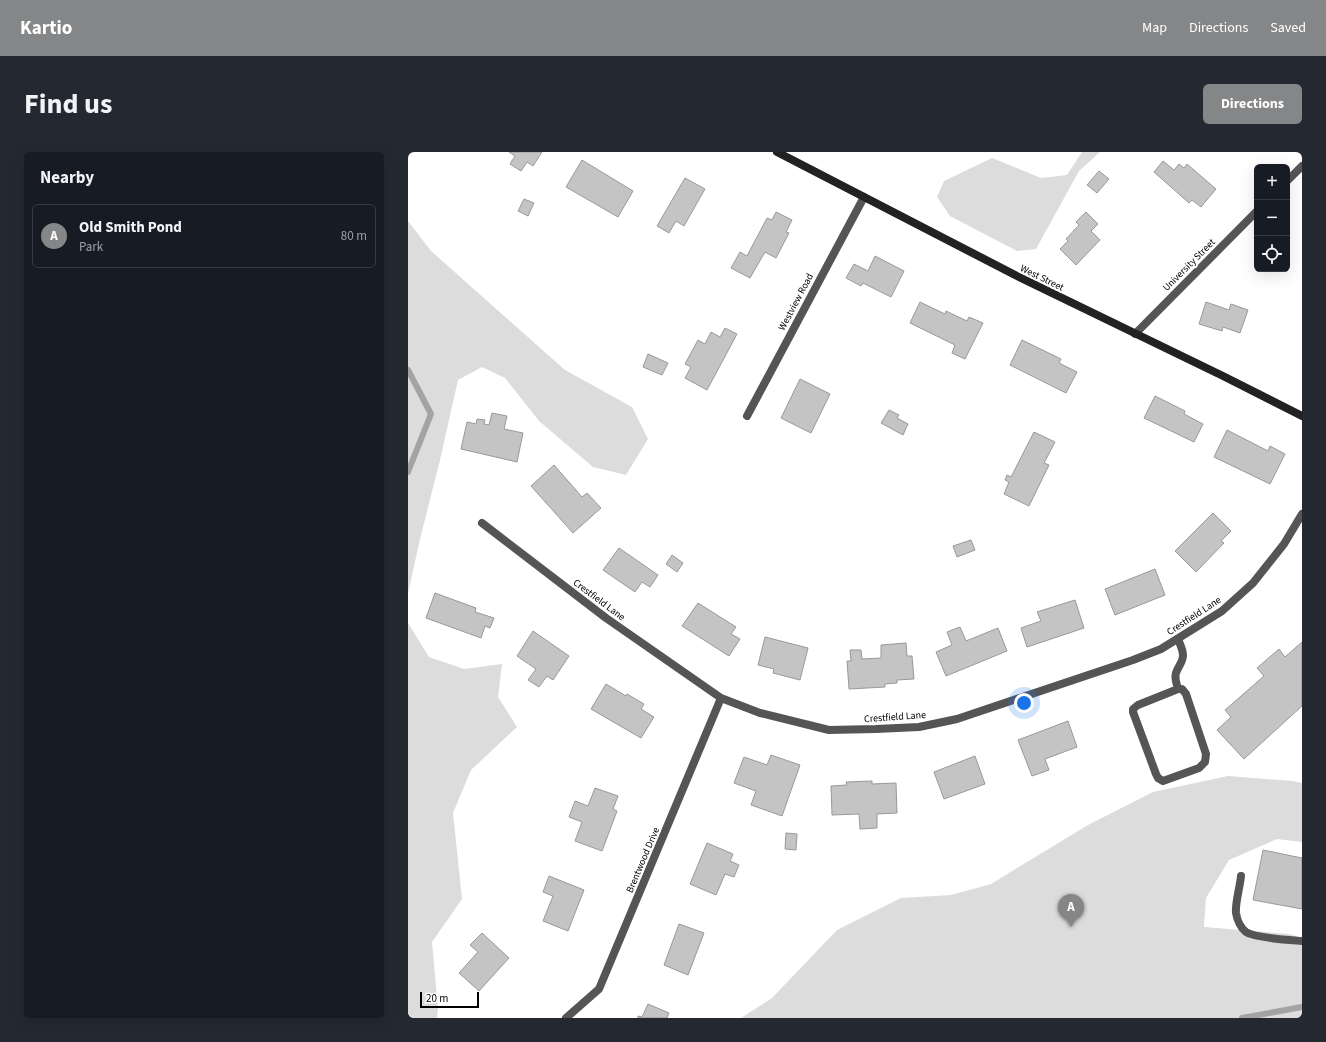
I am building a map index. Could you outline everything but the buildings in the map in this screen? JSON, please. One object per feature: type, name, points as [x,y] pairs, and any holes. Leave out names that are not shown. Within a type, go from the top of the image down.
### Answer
[{"type":"main road","name":"West Street","points":[[776,152],[1017,276],[1302,416]]},
{"type":"street","points":[[1290,178],[1302,166]]},
{"type":"street","name":"Westview Road","points":[[747,416],[864,197]]},
{"type":"street","name":"University Street","points":[[1135,334],[1254,214]]},
{"type":"street","name":"Crestfield Lane","points":[[482,523],[606,618],[722,698],[760,713],[829,730],[919,727],[957,718],[1133,660],[1161,649],[1222,611],[1253,583],[1284,544],[1302,514]]},
{"type":"street","points":[[1178,639],[1183,652],[1182,662],[1175,676],[1178,689]]},
{"type":"street","points":[[1178,689],[1182,689],[1186,694],[1206,754],[1205,762],[1199,768],[1163,780],[1158,778],[1156,774],[1133,709],[1138,705],[1178,689]]},
{"type":"street","name":"Brentwood Drive","points":[[566,1018],[599,989],[722,698]]},
{"type":"street","points":[[1241,876],[1236,912],[1237,919],[1247,933],[1254,936],[1302,941]]},
{"type":"shaded area","points":[[1082,152],[1100,152],[1079,171],[1036,249],[1017,251],[950,216],[937,197],[944,181],[992,158],[1041,178],[1067,175]]},
{"type":"shaded area","points":[[408,221],[431,251],[565,370],[632,407],[648,439],[626,475],[593,467],[539,421],[505,378],[482,367],[458,380],[408,593]]},
{"type":"shaded area","points":[[408,623],[429,657],[464,669],[502,664],[498,697],[517,727],[471,770],[453,813],[462,899],[432,942],[438,1009],[437,1018],[408,1018]]},
{"type":"shaded area","points":[[1228,776],[1302,783],[1302,842],[1277,839],[1229,860],[1206,898],[1204,927],[1289,934],[1302,938],[1302,1018],[741,1018],[772,998],[837,930],[901,898],[951,895],[991,884],[1088,825],[1153,792]]},
{"type":"waterway","points":[[408,370],[431,414],[408,472]]},
{"type":"waterway","points":[[1242,1018],[1302,1007]]},
{"type":"place","name":"Old Smith Pond","points":[[1071,927]]}]
